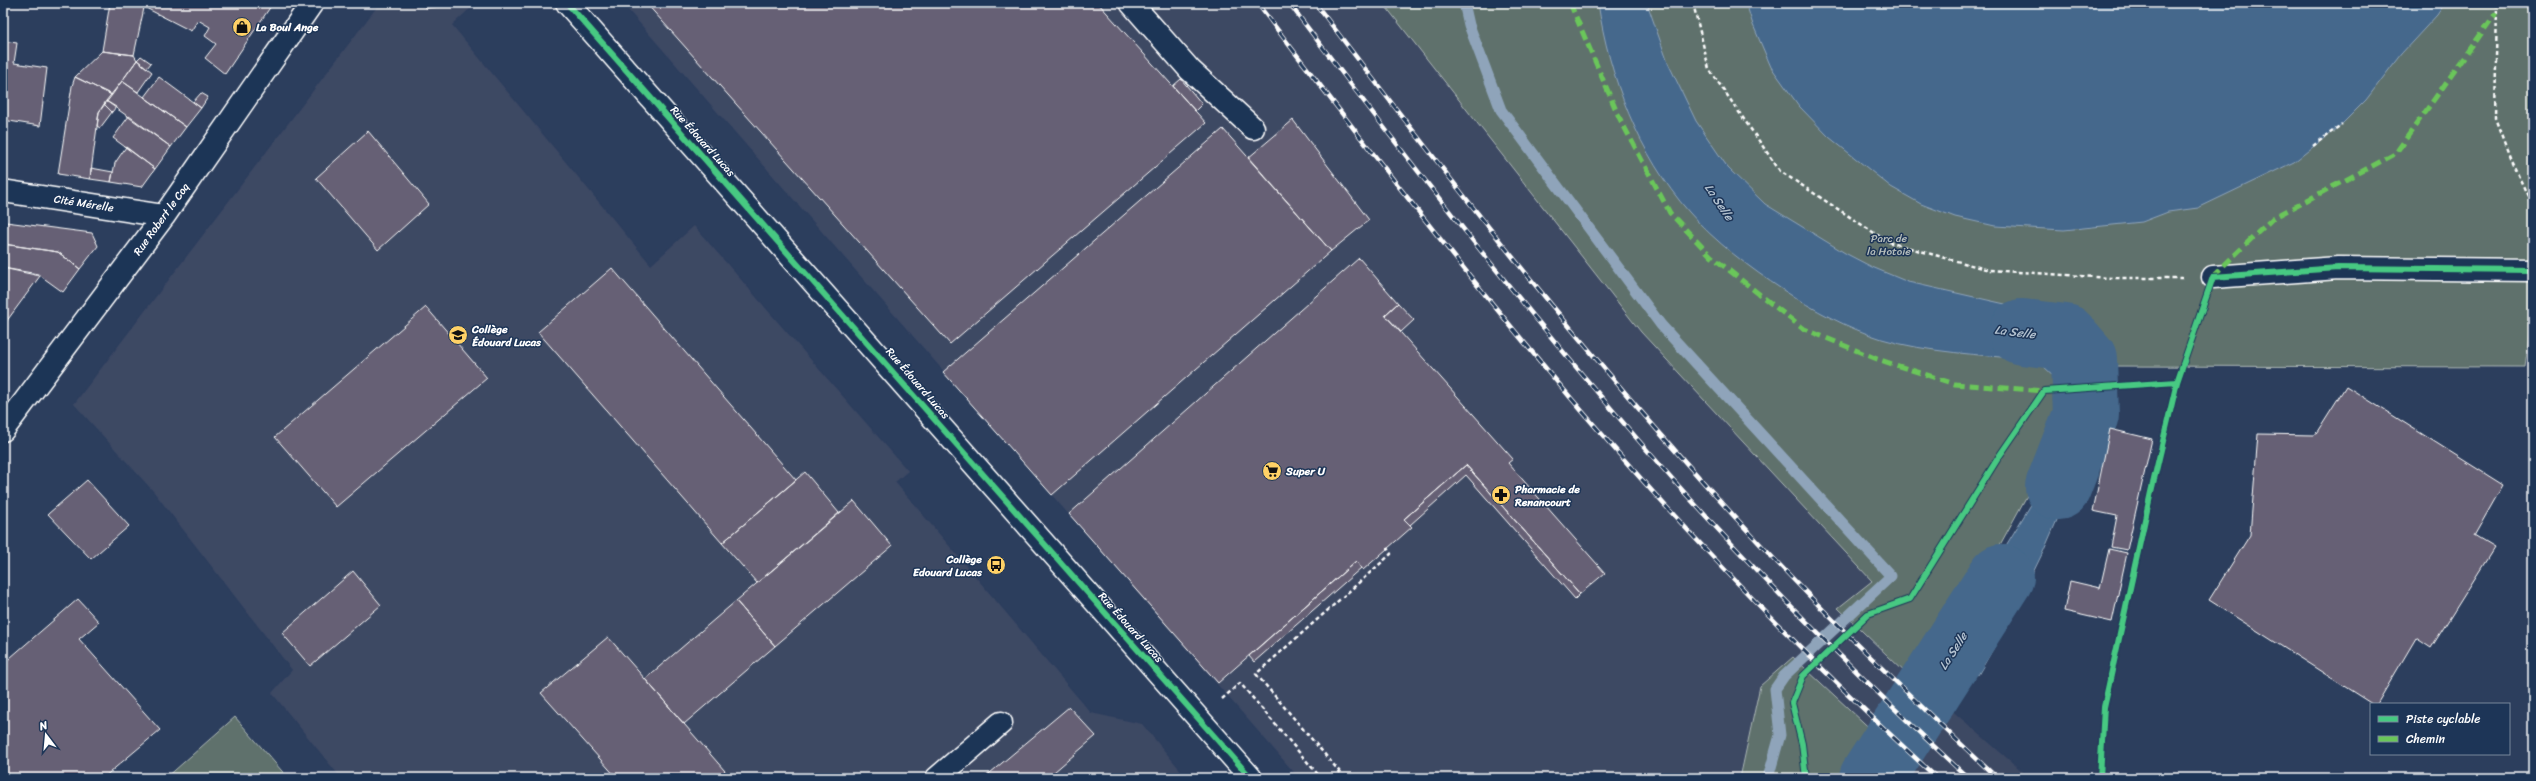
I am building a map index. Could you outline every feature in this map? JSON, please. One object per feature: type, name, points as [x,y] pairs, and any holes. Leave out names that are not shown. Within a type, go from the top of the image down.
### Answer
[{"type":"street","name":"Rue Robert le Coq","points":[[3,430],[164,216],[312,3]]},
{"type":"street","name":"Rue Édouard Lucas","points":[[567,3],[1199,718],[1242,775]]},
{"type":"street","points":[[1131,3],[1190,70],[1253,128]]},
{"type":"street","name":"Cité Mérelle","points":[[3,191],[164,216]]},
{"type":"street","points":[[2212,277],[2338,268],[2533,270]]},
{"type":"street","points":[[937,778],[1000,723]]},
{"type":"path","points":[[1694,3],[1709,69],[1780,170],[1888,242],[1989,270],[2111,278],[2212,277]]},
{"type":"path","points":[[2497,3],[2495,118],[2511,160],[2533,206]]},
{"type":"path","points":[[2313,146],[2342,124]]},
{"type":"path","points":[[1345,778],[1256,674],[1391,554],[1387,548]]},
{"type":"path","points":[[1199,718],[1240,683],[1321,778]]},
{"type":"shaded area","name":"Collège Édouard Lucas","points":[[380,3],[476,3],[452,25],[651,265],[694,226],[908,471],[895,482],[1091,713],[1142,724],[1187,778],[341,778],[272,693],[292,670],[154,492],[74,404]]},
{"type":"shaded area","points":[[622,3],[1383,3],[1641,332],[1872,581],[1838,608],[1913,680],[1919,682],[2030,778],[1905,778],[1905,763],[1793,657],[1760,686],[1739,778],[1299,778]]},
{"type":"green space","name":"Parc de la Hotoie","points":[[1383,3],[2533,3],[2533,303],[2525,367],[2098,366],[1944,647],[1919,682],[1913,680],[1838,608],[1872,581],[1641,332]]},
{"type":"green space","points":[[1793,657],[1877,735],[1856,753],[1849,778],[1740,778],[1760,686]]},
{"type":"green space","points":[[235,717],[288,778],[166,778]]},
{"type":"water","points":[[1598,3],[1647,3],[1668,63],[1696,121],[1728,168],[1765,204],[1845,253],[1872,267],[1908,282],[2080,321],[2095,332],[2104,344],[2112,376],[2059,381],[2041,364],[2028,360],[1936,350],[1900,344],[1882,339],[1856,330],[1807,305],[1758,273],[1721,244],[1699,223],[1671,190],[1655,166],[1641,140],[1618,87],[1603,31]]},
{"type":"water","points":[[1746,3],[2445,3],[2437,15],[2401,54],[2366,100],[2342,124],[2294,162],[2198,208],[2168,212],[2142,222],[2064,230],[1995,226],[1955,217],[1921,204],[1891,187],[1829,137],[1799,106],[1771,67],[1753,25]]},
{"type":"water","points":[[2101,398],[2097,428],[2044,550],[2010,620],[1978,675],[1944,647],[2046,480],[2064,432],[2070,402]]},
{"type":"water","points":[[1877,735],[1905,764],[1905,778],[1849,778],[1856,753]]},
{"type":"building","points":[[110,3],[145,3],[134,55],[102,51]]},
{"type":"building","points":[[145,3],[273,3],[225,74],[205,58],[216,44],[205,36],[210,27],[198,20],[191,31],[144,7]]},
{"type":"building","points":[[426,3],[454,3],[454,5],[426,8]]},
{"type":"building","points":[[646,3],[1098,3],[1206,123],[950,344]]},
{"type":"building","points":[[3,41],[17,43],[14,63],[47,68],[40,126],[3,120]]},
{"type":"building","points":[[102,51],[134,55],[137,60],[112,95],[75,77]]},
{"type":"building","points":[[141,56],[151,63],[147,68],[137,60]]},
{"type":"building","points":[[137,60],[152,72],[138,92],[122,81]]},
{"type":"building","points":[[75,77],[112,95],[99,112],[90,179],[58,174],[72,86]]},
{"type":"building","points":[[159,77],[201,108],[186,127],[144,97]]},
{"type":"building","points":[[1181,79],[1202,104],[1195,111],[1173,86]]},
{"type":"building","points":[[122,81],[186,127],[171,147],[106,101]]},
{"type":"building","points":[[201,93],[208,97],[201,108],[193,102]]},
{"type":"building","points":[[106,101],[116,107],[112,112],[104,104]]},
{"type":"building","points":[[104,104],[112,112],[100,128],[97,126],[99,112]]},
{"type":"building","points":[[129,116],[171,147],[155,169],[113,138]]},
{"type":"building","points":[[1293,120],[1369,220],[1331,251],[1248,158]]},
{"type":"building","points":[[1223,129],[1331,251],[1052,495],[943,372]]},
{"type":"building","points":[[368,131],[429,204],[378,250],[316,178]]},
{"type":"building","points":[[126,147],[155,169],[142,187],[111,182],[115,163]]},
{"type":"building","points":[[91,168],[113,172],[111,182],[90,179]]},
{"type":"building","points":[[6,222],[92,233],[98,246],[80,269],[58,252],[3,244]]},
{"type":"building","points":[[3,244],[58,252],[80,269],[63,292],[38,274],[3,268]]},
{"type":"building","points":[[1359,258],[1398,303],[1385,315],[1513,459],[1508,463],[1605,573],[1580,594],[1466,465],[1404,519],[1412,527],[1363,570],[1356,561],[1218,683],[1069,514]]},
{"type":"building","points":[[3,268],[40,276],[3,326]]},
{"type":"building","points":[[612,268],[796,480],[722,543],[538,332]]},
{"type":"building","points":[[1398,303],[1414,320],[1401,332],[1385,315]]},
{"type":"building","points":[[426,307],[487,378],[336,507],[275,437]]},
{"type":"building","points":[[2346,386],[2503,485],[2474,536],[2494,548],[2431,648],[2416,638],[2378,703],[2370,703],[2209,600],[2250,535],[2258,434],[2315,435]]},
{"type":"building","points":[[2110,429],[2152,439],[2127,550],[2111,547],[2117,516],[2093,511]]},
{"type":"building","points":[[1466,465],[1580,594],[1575,599],[1466,475],[1410,525],[1404,519]]},
{"type":"building","points":[[805,472],[839,513],[757,583],[722,543]]},
{"type":"building","points":[[87,480],[129,526],[91,559],[48,514]]},
{"type":"building","points":[[854,501],[892,546],[775,646],[736,601]]},
{"type":"building","points":[[2109,549],[2127,553],[2112,622],[2064,611],[2070,581],[2100,588]]},
{"type":"building","points":[[1356,561],[1361,568],[1254,662],[1249,656]]},
{"type":"building","points":[[353,571],[381,605],[310,666],[282,633]]},
{"type":"building","points":[[78,599],[99,622],[79,639],[160,730],[103,778],[3,778],[3,664]]},
{"type":"building","points":[[736,601],[775,646],[684,724],[645,679]]},
{"type":"building","points":[[608,637],[731,778],[617,778],[541,693]]},
{"type":"building","points":[[1069,707],[1096,736],[1047,778],[984,778]]},
{"type":"waterway","points":[[1464,3],[1469,25],[1501,110],[1661,325],[1891,576],[1784,676],[1775,689],[1780,735],[1768,778]]},
{"type":"waterway","name":"La Selle","points":[[2022,332],[2065,337],[2084,359],[2086,415],[2058,487]]},
{"type":"waterway","name":"La Selle","points":[[1872,778],[2001,577]]},
{"type":"railway","points":[[1257,3],[1450,251],[1600,432],[1652,491],[1756,602],[1827,674],[1937,778]]},
{"type":"railway","points":[[1289,3],[1432,190],[1530,312],[1631,432],[1717,528],[1787,601],[1858,673],[1968,778]]},
{"type":"railway","points":[[1315,3],[1418,138],[1524,271],[1578,337],[1689,466],[1746,529],[1838,625],[1997,778]]},
{"type":"marked path","points":[[1570,3],[1619,117],[1670,213],[1711,256],[1802,328],[1877,359],[1955,384],[2045,391]]},
{"type":"marked path","points":[[2213,276],[2273,218],[2395,154],[2496,13]]},
{"type":"cycle path","points":[[567,3],[1251,778]]},
{"type":"cycle path","points":[[2100,778],[2104,707],[2151,492],[2177,382],[2213,277],[2338,268],[2533,270]]},
{"type":"cycle path","points":[[1806,778],[1802,744],[1792,703],[1803,676],[1868,614],[1910,599],[2000,455],[2044,391],[2177,382]]},
{"type":"place","name":"La Boul Ange","points":[[242,27]]},
{"type":"place","name":"Collège Édouard Lucas","points":[[458,335]]},
{"type":"place","name":"Super U","points":[[1272,471]]},
{"type":"place","name":"Pharmacie de Renancourt","points":[[1501,495]]},
{"type":"place","name":"Collège Edouard Lucas","points":[[996,565]]}]
